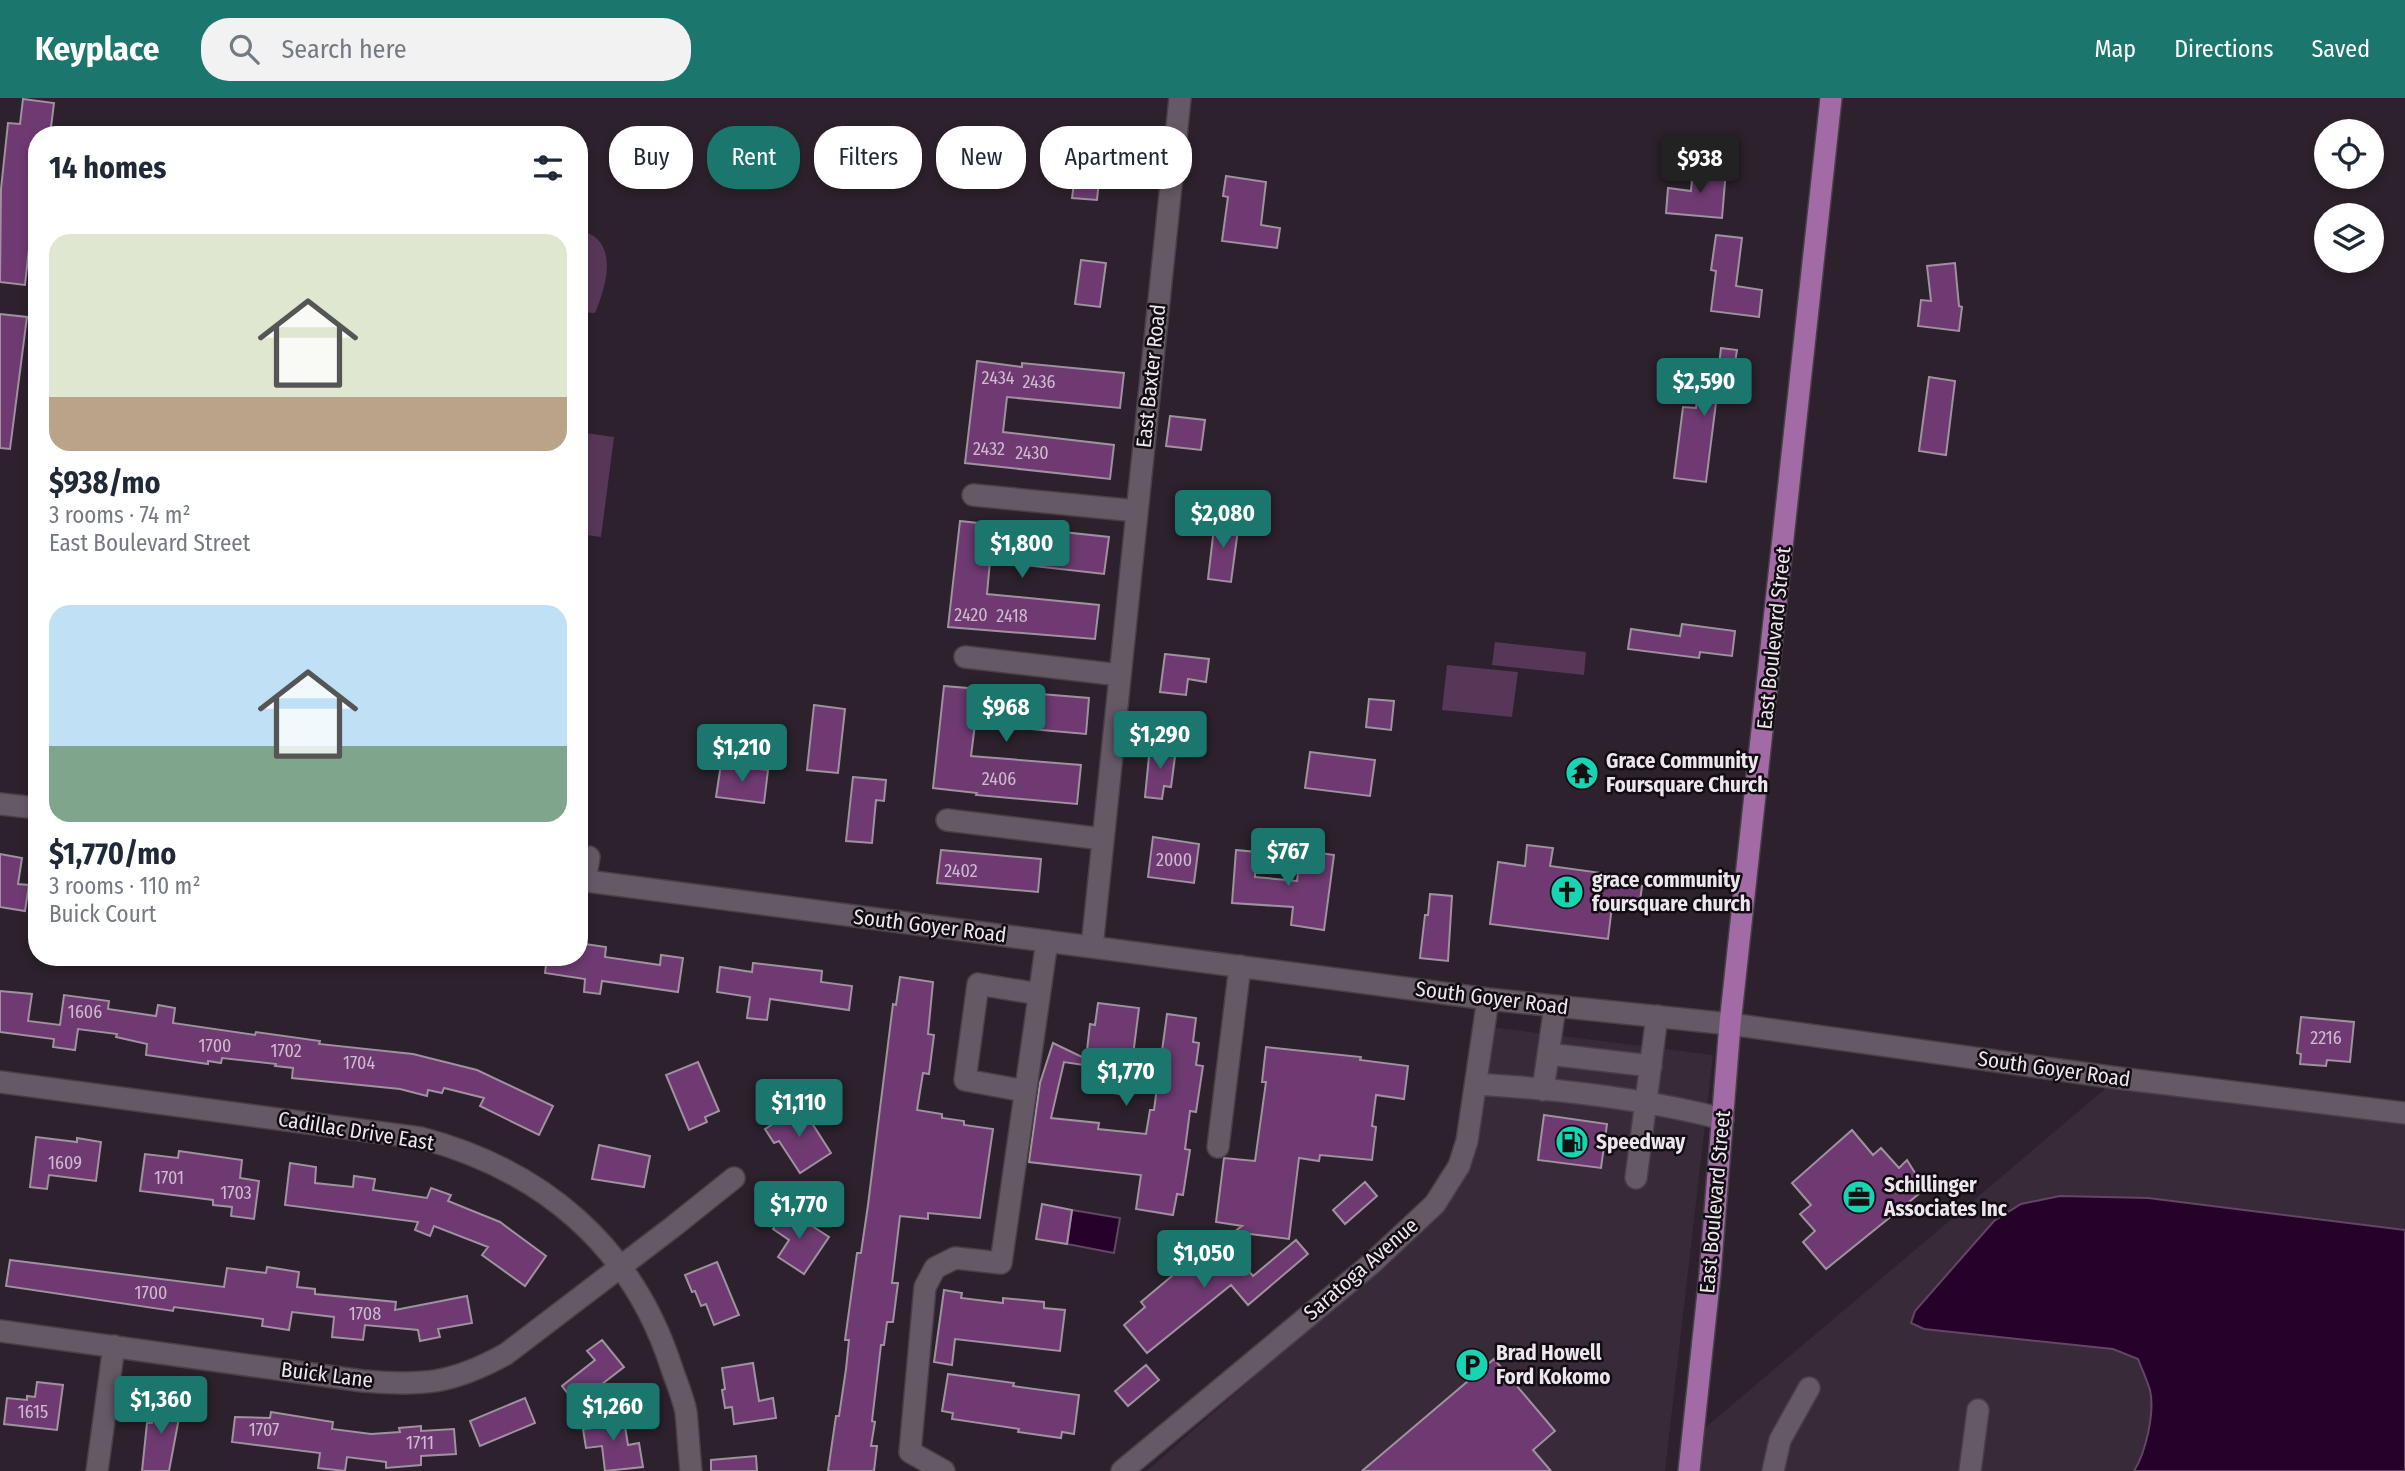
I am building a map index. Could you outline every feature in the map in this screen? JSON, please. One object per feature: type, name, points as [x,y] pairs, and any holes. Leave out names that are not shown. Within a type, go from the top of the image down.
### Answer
[{"type":"main road","name":"East Boulevard Street","points":[[1689,1471],[1710,1274],[1730,1024],[1831,98]]},
{"type":"street","name":"East Baxter Road","points":[[1092,947],[1180,98]]},
{"type":"street","points":[[973,495],[1137,511]]},
{"type":"street","points":[[964,657],[1121,675]]},
{"type":"street","points":[[0,804],[28,807]]},
{"type":"street","points":[[947,820],[1103,839]]},
{"type":"street","name":"South Goyer Road","points":[[588,881],[1489,999],[1730,1024],[2405,1113]]},
{"type":"street","points":[[944,1471],[910,1452],[925,1287],[935,1268],[955,1258],[1001,1263],[1047,941]]},
{"type":"street","points":[[1218,1147],[1240,966]]},
{"type":"street","points":[[1026,1091],[965,1080],[978,984],[1039,994]]},
{"type":"street","name":"Saratoga Avenue","points":[[1122,1471],[1371,1264],[1435,1204],[1459,1166],[1467,1142],[1489,999]]},
{"type":"street","points":[[1543,1090],[1555,1006]]},
{"type":"street","points":[[1636,1178],[1657,1016]]},
{"type":"street","points":[[1548,1054],[1651,1066]]},
{"type":"street","name":"Cadillac Drive East","points":[[0,1082],[421,1138],[453,1147],[512,1172],[570,1212],[621,1265],[635,1284],[664,1344],[685,1410],[691,1471]]},
{"type":"street","points":[[1476,1084],[1678,1107],[1723,1119]]},
{"type":"street","name":"Buick Lane","points":[[0,1331],[363,1381],[409,1385],[438,1381],[479,1369],[506,1353],[734,1178]]},
{"type":"street","points":[[97,1471],[114,1346]]},
{"type":"street","points":[[1773,1471],[1780,1440],[1809,1388]]},
{"type":"street","points":[[1970,1471],[1978,1410]]},
{"type":"shaded area","points":[[588,233],[600,243],[607,264],[606,277],[595,313],[588,313]]},
{"type":"shaded area","points":[[588,433],[614,437],[601,537],[588,535]]},
{"type":"shaded area","points":[[1495,642],[1586,652],[1584,675],[1492,665]]},
{"type":"shaded area","points":[[1447,665],[1518,672],[1512,717],[1442,710]]},
{"type":"shaded area","name":"Brad Howell Ford Kokomo","points":[[1491,1027],[1713,1055],[1665,1471],[1147,1471],[1440,1213]]},
{"type":"shaded area","points":[[2118,1078],[2405,1113],[2405,1471],[1689,1471],[1693,1438]]},
{"type":"shaded area","points":[[2060,1196],[2148,1198],[2405,1230],[2405,1471],[2134,1471],[2146,1443],[2151,1409],[2150,1390],[2138,1359],[2113,1349],[1924,1329],[1911,1323],[1915,1311],[1994,1221],[2021,1204]]},
{"type":"shaded area","points":[[1072,1210],[1120,1218],[1114,1253],[1067,1244]]},
{"type":"building","points":[[23,99],[54,103],[51,126],[28,126],[28,257],[25,285],[0,282],[1,189],[8,123],[20,124]]},
{"type":"building","points":[[1693,167],[1726,170],[1722,218],[1666,213],[1668,188],[1691,191]]},
{"type":"building","points":[[1226,176],[1266,182],[1261,225],[1280,228],[1277,248],[1222,241],[1228,197],[1223,196]]},
{"type":"building","points":[[1073,189],[1098,189],[1097,200],[1072,198]]},
{"type":"building","points":[[1716,235],[1742,238],[1736,286],[1762,290],[1759,317],[1711,311],[1716,271],[1711,270]]},
{"type":"building","points":[[1081,260],[1106,263],[1100,307],[1075,304]]},
{"type":"building","points":[[1955,263],[1959,306],[1962,307],[1959,331],[1918,326],[1921,300],[1931,301],[1927,266]]},
{"type":"building","points":[[0,314],[27,317],[10,449],[0,448]]},
{"type":"building","points":[[1721,348],[1737,350],[1734,369],[1741,370],[1741,373],[1739,387],[1718,387],[1706,482],[1674,478],[1683,407],[1696,408],[1702,364],[1719,366]]},
{"type":"building","points":[[977,361],[1022,367],[1022,363],[1124,373],[1120,408],[1007,397],[1003,432],[1114,445],[1110,479],[965,463]]},
{"type":"building","points":[[1929,377],[1955,381],[1946,455],[1919,451]]},
{"type":"building","points":[[1170,416],[1205,420],[1201,450],[1166,446]]},
{"type":"building","points":[[1215,519],[1239,522],[1231,582],[1208,579]]},
{"type":"building","points":[[960,521],[1109,537],[1104,574],[990,561],[987,594],[1099,605],[1095,639],[948,627]]},
{"type":"building","points":[[1682,624],[1735,631],[1732,656],[1700,652],[1699,658],[1628,649],[1631,629],[1680,636]]},
{"type":"building","points":[[1165,654],[1209,659],[1206,682],[1188,679],[1186,695],[1160,692]]},
{"type":"building","points":[[944,686],[1089,698],[1086,734],[975,724],[971,756],[1081,765],[1077,804],[976,795],[977,793],[933,788]]},
{"type":"building","points":[[1369,699],[1394,701],[1391,730],[1366,727]]},
{"type":"building","points":[[814,705],[845,709],[838,773],[807,770]]},
{"type":"building","points":[[1150,746],[1176,749],[1171,787],[1164,786],[1162,799],[1145,797]]},
{"type":"building","points":[[1310,752],[1375,760],[1370,796],[1305,788]]},
{"type":"building","points":[[721,764],[768,770],[764,803],[716,797]]},
{"type":"building","points":[[853,777],[886,780],[884,801],[876,800],[872,843],[846,841]]},
{"type":"building","points":[[1153,837],[1199,844],[1194,883],[1148,877]]},
{"type":"building","name":"grace community foursquare church","points":[[1527,845],[1553,848],[1550,866],[1616,875],[1615,882],[1642,886],[1639,909],[1612,906],[1608,939],[1490,924],[1498,862],[1525,866]]},
{"type":"building","points":[[941,850],[1041,859],[1038,892],[937,883]]},
{"type":"building","points":[[1236,850],[1257,852],[1255,877],[1297,881],[1301,850],[1334,855],[1324,930],[1291,925],[1293,907],[1232,903]]},
{"type":"building","points":[[0,854],[22,858],[18,884],[28,885],[25,911],[0,907]]},
{"type":"building","points":[[1430,894],[1452,896],[1448,961],[1420,958]]},
{"type":"building","points":[[588,944],[606,947],[605,957],[660,965],[661,955],[683,958],[678,992],[602,981],[600,994],[584,992],[585,979],[545,973],[546,966],[588,966]]},
{"type":"building","points":[[753,963],[822,971],[821,982],[852,986],[849,1010],[770,999],[767,1020],[747,1018],[750,997],[717,992],[720,967],[752,972]]},
{"type":"building","points":[[900,977],[933,982],[928,1034],[934,1035],[929,1074],[923,1073],[917,1110],[964,1121],[964,1125],[993,1129],[980,1218],[928,1213],[928,1219],[900,1216],[892,1283],[898,1283],[893,1322],[887,1322],[884,1345],[881,1345],[872,1421],[875,1422],[871,1446],[877,1446],[874,1471],[828,1471],[846,1369],[849,1340],[845,1340],[857,1253],[861,1253],[868,1205],[893,1004],[896,1005]]},
{"type":"building","points":[[0,991],[32,994],[28,1021],[60,1025],[64,995],[109,1001],[108,1009],[156,1016],[158,1005],[175,1008],[173,1023],[320,1041],[319,1044],[413,1054],[477,1070],[553,1106],[539,1135],[480,1106],[484,1098],[444,1088],[442,1093],[428,1090],[427,1096],[400,1089],[292,1078],[293,1068],[275,1066],[276,1064],[222,1058],[221,1063],[208,1061],[208,1064],[146,1055],[147,1044],[116,1037],[117,1034],[78,1029],[75,1050],[53,1047],[54,1039],[0,1032]]},
{"type":"building","points":[[1098,1003],[1139,1008],[1128,1095],[1088,1090],[1091,1066],[1064,1062],[1051,1118],[1099,1123],[1098,1129],[1146,1134],[1150,1110],[1154,1110],[1167,1014],[1196,1018],[1193,1042],[1199,1043],[1196,1065],[1203,1066],[1196,1112],[1190,1111],[1185,1149],[1190,1150],[1183,1195],[1177,1194],[1173,1215],[1136,1209],[1141,1175],[1029,1162],[1040,1083],[1053,1043],[1086,1059],[1090,1024],[1095,1025]]},
{"type":"building","points":[[2301,1017],[2354,1022],[2350,1062],[2327,1060],[2326,1066],[2300,1064],[2301,1054],[2297,1053]]},
{"type":"building","points":[[1266,1047],[1361,1057],[1360,1060],[1408,1066],[1404,1099],[1376,1095],[1372,1160],[1320,1155],[1319,1161],[1299,1158],[1289,1239],[1234,1232],[1242,1226],[1216,1222],[1224,1158],[1255,1161],[1266,1082],[1262,1082]]},
{"type":"building","points":[[698,1062],[719,1111],[705,1117],[707,1122],[689,1130],[666,1075]]},
{"type":"building","points":[[801,1106],[831,1153],[800,1173],[779,1141],[774,1143],[765,1129]]},
{"type":"building","name":"Speedway","points":[[1544,1115],[1607,1124],[1601,1168],[1538,1160]]},
{"type":"building","name":"Schillinger Associates Inc","points":[[1852,1130],[1873,1155],[1881,1148],[1899,1168],[1907,1160],[1925,1189],[1826,1269],[1803,1242],[1815,1231],[1800,1214],[1811,1205],[1792,1183]]},
{"type":"building","points":[[36,1137],[77,1142],[77,1138],[101,1142],[96,1181],[49,1175],[47,1189],[30,1187]]},
{"type":"building","points":[[599,1145],[650,1156],[644,1187],[592,1179]]},
{"type":"building","points":[[179,1151],[242,1160],[240,1178],[259,1181],[254,1219],[231,1216],[232,1207],[213,1205],[213,1200],[140,1191],[145,1154],[178,1158]]},
{"type":"building","points":[[290,1163],[316,1167],[315,1183],[353,1187],[354,1176],[375,1179],[373,1190],[427,1198],[431,1188],[451,1195],[448,1201],[500,1222],[546,1256],[525,1286],[482,1255],[488,1247],[434,1226],[430,1236],[415,1230],[418,1222],[285,1205]]},
{"type":"building","points":[[1365,1182],[1377,1196],[1345,1224],[1333,1210]]},
{"type":"building","points":[[1042,1204],[1072,1210],[1067,1244],[1036,1239]]},
{"type":"building","points":[[786,1209],[829,1237],[804,1274],[778,1257],[789,1240],[773,1229]]},
{"type":"building","points":[[1296,1240],[1308,1254],[1248,1305],[1231,1285],[1147,1353],[1124,1325],[1145,1307],[1141,1302],[1197,1255],[1201,1260],[1223,1241],[1253,1276]]},
{"type":"building","points":[[10,1260],[224,1287],[227,1268],[266,1273],[267,1267],[299,1272],[297,1287],[315,1289],[315,1294],[396,1302],[395,1310],[467,1296],[472,1323],[438,1329],[440,1337],[420,1341],[418,1330],[365,1325],[363,1340],[332,1337],[334,1317],[292,1312],[289,1330],[262,1326],[263,1319],[174,1307],[173,1311],[6,1286]]},
{"type":"building","points":[[717,1262],[739,1315],[714,1325],[706,1304],[701,1306],[685,1275]]},
{"type":"building","points":[[944,1290],[962,1293],[961,1298],[1003,1303],[1003,1298],[1044,1302],[1044,1308],[1065,1310],[1060,1351],[955,1339],[952,1365],[934,1362]]},
{"type":"building","points":[[602,1340],[624,1367],[576,1404],[562,1386],[595,1360],[587,1351]]},
{"type":"building","points":[[1494,1359],[1555,1431],[1533,1450],[1551,1471],[1362,1471]]},
{"type":"building","points":[[753,1363],[759,1401],[773,1398],[776,1418],[734,1424],[732,1407],[725,1408],[722,1368]]},
{"type":"building","points":[[1146,1365],[1159,1380],[1128,1406],[1115,1391]]},
{"type":"building","points":[[948,1374],[1079,1395],[1074,1434],[1062,1432],[1061,1438],[952,1419],[953,1413],[942,1411]]},
{"type":"building","points":[[37,1382],[63,1385],[57,1430],[4,1424],[7,1398],[27,1400],[27,1396],[35,1397]]},
{"type":"building","points":[[156,1398],[182,1402],[169,1471],[142,1471],[147,1423],[152,1423]]},
{"type":"building","points":[[525,1398],[535,1423],[480,1446],[470,1421]]},
{"type":"building","points":[[271,1412],[333,1422],[332,1429],[371,1434],[400,1432],[399,1428],[421,1426],[421,1431],[454,1429],[456,1454],[421,1456],[421,1465],[386,1468],[386,1462],[347,1457],[345,1471],[318,1468],[320,1453],[232,1442],[235,1417],[270,1418]]},
{"type":"building","points":[[623,1414],[628,1445],[639,1443],[643,1467],[605,1471],[602,1446],[586,1448],[583,1429],[594,1428],[588,1420]]},
{"type":"building","points":[[756,1456],[757,1471],[711,1471],[711,1460]]},
{"type":"place","name":"Grace Community Foursquare Church","points":[[1582,773]]},
{"type":"place","name":"grace community foursquare church","points":[[1567,892]]},
{"type":"place","name":"Speedway","points":[[1572,1142]]},
{"type":"place","name":"Schillinger Associates Inc","points":[[1859,1197]]},
{"type":"place","name":"Brad Howell Ford Kokomo","points":[[1472,1365]]}]
